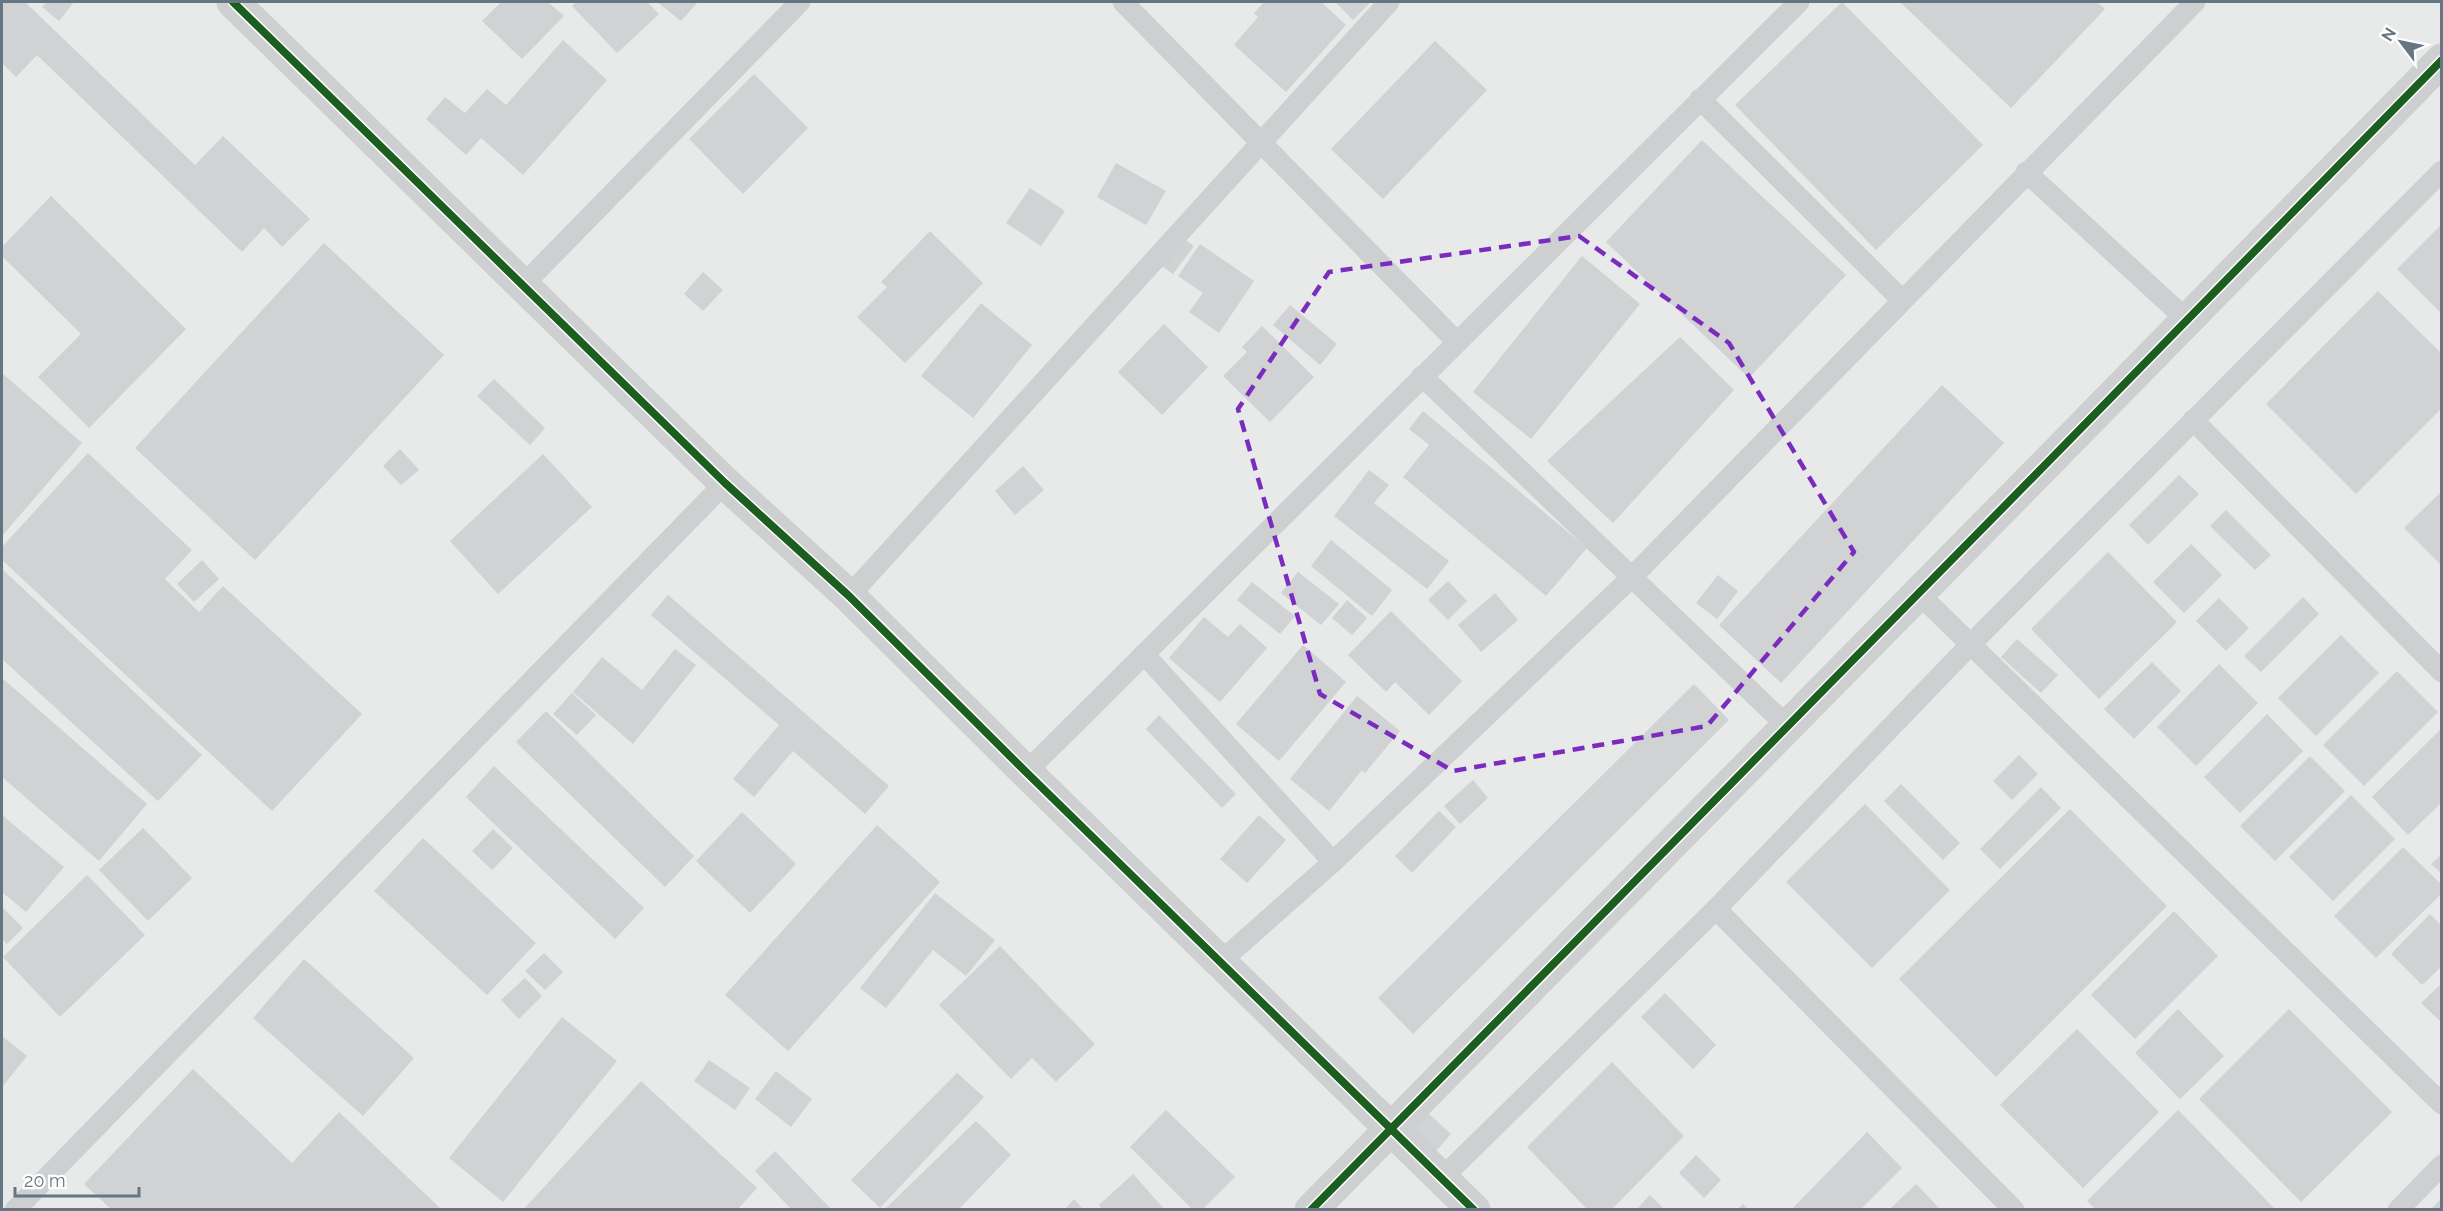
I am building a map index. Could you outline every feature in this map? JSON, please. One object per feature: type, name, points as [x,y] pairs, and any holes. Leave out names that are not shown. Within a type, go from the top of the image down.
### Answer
[{"type":"street","points":[[233,2],[725,483],[849,596],[1474,1209]]},
{"type":"street","points":[[1311,1209],[1919,594],[2442,60]]},
{"type":"lane","points":[[522,286],[800,2]]},
{"type":"lane","points":[[1123,2],[1457,342]]},
{"type":"lane","points":[[849,596],[1389,2]]},
{"type":"lane","points":[[1026,772],[1799,2]]},
{"type":"lane","points":[[1220,962],[1333,862],[1632,577],[2026,172],[2195,2]]},
{"type":"lane","points":[[1700,99],[1902,300]]},
{"type":"lane","points":[[1442,1178],[1716,909],[1970,645],[2442,171]]},
{"type":"lane","points":[[2026,172],[2187,320]]},
{"type":"lane","points":[[1422,376],[1786,726]]},
{"type":"lane","points":[[2193,420],[2442,672]]},
{"type":"lane","points":[[15,1209],[725,483]]},
{"type":"lane","points":[[1919,594],[2442,1104]]},
{"type":"lane","points":[[1144,654],[1333,862]]},
{"type":"lane","points":[[1716,909],[2014,1209]]},
{"type":"lane","points":[[2398,1209],[2442,1165]]},
{"type":"highlighted area","points":[[1579,236],[1729,343],[1854,552],[1707,726],[1453,771],[1320,694],[1238,409],[1329,272]]},
{"type":"shaded area","points":[[2,2],[2441,2],[2441,1209],[2,1210]]},
{"type":"building","points":[[2,2],[25,2],[195,165],[223,136],[310,219],[282,247],[264,228],[242,252],[37,55],[16,77],[2,63]]},
{"type":"building","points":[[47,2],[74,2],[59,21],[42,7]]},
{"type":"building","points":[[501,2],[548,2],[564,16],[522,59],[482,21]]},
{"type":"building","points":[[576,2],[647,2],[659,14],[617,53],[572,6]]},
{"type":"building","points":[[657,2],[698,2],[681,21]]},
{"type":"building","points":[[1264,2],[1321,2],[1346,25],[1286,92],[1234,45],[1258,17],[1254,13]]},
{"type":"building","points":[[1335,2],[1371,2],[1353,20]]},
{"type":"building","points":[[1842,2],[1983,145],[1876,250],[1735,105]]},
{"type":"building","points":[[1900,2],[2097,2],[2105,9],[2011,108]]},
{"type":"building","points":[[563,40],[607,80],[523,175],[481,138],[466,155],[426,119],[445,97],[465,113],[487,89],[506,105]]},
{"type":"building","points":[[1435,41],[1487,90],[1383,199],[1331,149]]},
{"type":"building","points":[[754,74],[808,128],[743,194],[689,139]]},
{"type":"building","points":[[1702,140],[1846,275],[1749,378],[1606,242]]},
{"type":"building","points":[[1116,163],[1166,191],[1146,225],[1097,197]]},
{"type":"building","points":[[1030,188],[1065,211],[1041,246],[1006,223]]},
{"type":"building","points":[[51,196],[186,329],[89,428],[38,377],[81,334],[2,256],[2,247]]},
{"type":"building","points":[[2442,224],[2442,314],[2397,269]]},
{"type":"building","points":[[930,231],[983,283],[905,363],[857,317],[887,287],[881,282]]},
{"type":"building","points":[[1180,236],[1194,246],[1173,274],[1159,264]]},
{"type":"building","points":[[324,243],[444,355],[255,560],[135,448]]},
{"type":"building","points":[[1200,244],[1254,281],[1219,333],[1189,312],[1203,293],[1178,276]]},
{"type":"building","points":[[1582,256],[1640,304],[1531,439],[1473,392]]},
{"type":"building","points":[[703,272],[723,290],[703,311],[684,294]]},
{"type":"building","points":[[2378,291],[2442,354],[2442,408],[2356,494],[2266,404]]},
{"type":"building","points":[[981,303],[1032,345],[973,418],[921,376]]},
{"type":"building","points":[[1290,305],[1337,344],[1320,365],[1273,325]]},
{"type":"building","points":[[1164,324],[1208,367],[1162,415],[1118,372]]},
{"type":"building","points":[[1262,326],[1314,377],[1270,422],[1223,376],[1247,352],[1242,347]]},
{"type":"building","points":[[1680,337],[1734,390],[1613,523],[1547,461]]},
{"type":"building","points":[[2,373],[82,443],[2,536]]},
{"type":"building","points":[[494,379],[545,428],[530,445],[477,396]]},
{"type":"building","points":[[1942,385],[2004,443],[1781,683],[1719,625]]},
{"type":"building","points":[[1423,411],[1587,548],[1546,596],[1403,477],[1429,445],[1409,429]]},
{"type":"building","points":[[400,449],[419,470],[401,485],[383,466]]},
{"type":"building","points":[[88,453],[192,550],[165,579],[199,612],[223,586],[362,714],[272,811],[2,560],[2,547]]},
{"type":"building","points":[[543,454],[592,507],[498,594],[450,541]]},
{"type":"building","points":[[1023,466],[1044,490],[1015,515],[995,491]]},
{"type":"building","points":[[1369,470],[1389,485],[1374,503],[1449,561],[1427,589],[1334,516]]},
{"type":"building","points":[[2179,475],[2199,494],[2148,545],[2129,525]]},
{"type":"building","points":[[2442,491],[2442,566],[2404,528]]},
{"type":"building","points":[[2226,510],[2271,555],[2255,570],[2210,526]]},
{"type":"building","points":[[1331,540],[1392,590],[1372,616],[1311,566]]},
{"type":"building","points":[[2191,544],[2222,575],[2184,613],[2153,582]]},
{"type":"building","points":[[2108,552],[2177,622],[2099,699],[2031,629]]},
{"type":"building","points":[[202,560],[219,579],[194,602],[177,584]]},
{"type":"building","points":[[2,569],[202,755],[158,801],[2,659]]},
{"type":"building","points":[[1298,572],[1339,604],[1321,625],[1281,593]]},
{"type":"building","points":[[1718,575],[1738,591],[1717,619],[1696,603]]},
{"type":"building","points":[[1448,581],[1467,601],[1448,620],[1428,600]]},
{"type":"building","points":[[1252,582],[1295,616],[1280,634],[1237,600]]},
{"type":"building","points":[[1495,593],[1518,620],[1481,652],[1458,625]]},
{"type":"building","points":[[668,595],[889,786],[865,814],[793,751],[754,797],[733,779],[779,725],[651,615]]},
{"type":"building","points":[[2303,597],[2319,614],[2261,672],[2244,656]]},
{"type":"building","points":[[2219,598],[2249,628],[2226,651],[2196,621]]},
{"type":"building","points":[[1347,600],[1367,618],[1352,635],[1332,618]]},
{"type":"building","points":[[1391,611],[1462,681],[1429,715],[1395,682],[1386,692],[1348,655]]},
{"type":"building","points":[[1204,617],[1228,637],[1240,624],[1267,648],[1220,702],[1169,658]]},
{"type":"building","points":[[2341,635],[2379,673],[2316,736],[2278,698]]},
{"type":"building","points":[[2017,639],[2058,675],[2041,693],[2001,657]]},
{"type":"building","points":[[1303,645],[1346,682],[1279,761],[1236,724]]},
{"type":"building","points":[[675,649],[696,665],[633,744],[573,692],[602,657],[642,690]]},
{"type":"building","points":[[2152,662],[2181,691],[2134,739],[2104,709]]},
{"type":"building","points":[[2219,664],[2258,703],[2196,766],[2157,727]]},
{"type":"building","points":[[2397,671],[2438,712],[2364,786],[2323,745]]},
{"type":"building","points":[[2,678],[147,804],[99,861],[2,777]]},
{"type":"building","points":[[1694,684],[1729,720],[1413,1034],[1378,998]]},
{"type":"building","points":[[572,693],[596,715],[577,735],[553,714]]},
{"type":"building","points":[[1357,696],[1400,731],[1365,773],[1362,770],[1329,811],[1290,779]]},
{"type":"building","points":[[546,711],[694,856],[665,887],[516,742]]},
{"type":"building","points":[[2267,714],[2303,751],[2240,813],[2204,777]]},
{"type":"building","points":[[1159,715],[1236,794],[1222,808],[1146,729]]},
{"type":"building","points":[[2442,728],[2442,802],[2408,835],[2372,797]]},
{"type":"building","points":[[2019,755],[2038,774],[2012,800],[1993,781]]},
{"type":"building","points":[[2310,756],[2345,791],[2275,861],[2240,826]]},
{"type":"building","points":[[494,766],[644,908],[615,939],[466,797]]},
{"type":"building","points":[[1473,780],[1488,798],[1460,824],[1444,806]]},
{"type":"building","points":[[1901,784],[1960,843],[1943,860],[1884,801]]},
{"type":"building","points":[[2041,787],[2061,808],[2000,869],[1980,849]]},
{"type":"building","points":[[2351,795],[2395,839],[2333,901],[2289,857]]},
{"type":"building","points":[[1865,804],[1950,890],[1872,968],[1786,882]]},
{"type":"building","points":[[2070,809],[2167,906],[1996,1077],[1899,979]]},
{"type":"building","points":[[1439,811],[1456,827],[1412,873],[1395,856]]},
{"type":"building","points":[[742,812],[796,864],[750,913],[696,861]]},
{"type":"building","points":[[2,815],[64,867],[26,912],[2,892]]},
{"type":"building","points":[[1259,815],[1286,840],[1247,883],[1220,859]]},
{"type":"building","points":[[877,825],[940,882],[788,1051],[725,995]]},
{"type":"building","points":[[143,828],[192,878],[148,921],[99,870]]},
{"type":"building","points":[[493,829],[513,848],[492,870],[472,851]]},
{"type":"building","points":[[423,838],[536,943],[487,995],[374,891]]},
{"type":"building","points":[[2403,847],[2442,885],[2442,893],[2376,958],[2334,916]]},
{"type":"building","points":[[2442,854],[2442,874],[2431,864]]},
{"type":"building","points":[[87,875],[145,935],[60,1017],[3,957]]},
{"type":"building","points":[[935,893],[995,940],[966,976],[933,950],[886,1008],[860,988]]},
{"type":"building","points":[[2,907],[23,928],[7,944],[2,939]]},
{"type":"building","points":[[2174,911],[2218,956],[2135,1039],[2091,995]]},
{"type":"building","points":[[2430,914],[2442,926],[2442,966],[2422,985],[2391,954]]},
{"type":"building","points":[[1000,946],[1095,1044],[1056,1082],[1032,1058],[1011,1079],[939,1005]]},
{"type":"building","points":[[544,953],[563,972],[545,990],[525,971]]},
{"type":"building","points":[[304,959],[414,1058],[363,1116],[253,1018]]},
{"type":"building","points":[[525,978],[542,996],[519,1019],[501,1000]]},
{"type":"building","points":[[2442,983],[2442,1023],[2421,1003]]},
{"type":"building","points":[[1665,993],[1716,1045],[1693,1069],[1641,1017]]},
{"type":"building","points":[[2178,1009],[2224,1056],[2180,1099],[2135,1053]]},
{"type":"building","points":[[2289,1009],[2392,1112],[2301,1202],[2199,1099]]},
{"type":"building","points":[[562,1017],[617,1061],[503,1202],[449,1158]]},
{"type":"building","points":[[2077,1029],[2159,1112],[2083,1188],[2000,1105]]},
{"type":"building","points":[[2,1036],[27,1056],[2,1087]]},
{"type":"building","points":[[709,1060],[750,1088],[735,1110],[694,1081]]},
{"type":"building","points":[[1612,1062],[1684,1136],[1611,1210],[1588,1210],[1527,1147]]},
{"type":"building","points":[[193,1069],[292,1163],[339,1112],[442,1210],[112,1210],[84,1184]]},
{"type":"building","points":[[776,1071],[812,1099],[791,1127],[755,1099]]},
{"type":"building","points":[[957,1073],[984,1097],[880,1208],[851,1180]]},
{"type":"building","points":[[641,1081],[757,1188],[737,1210],[523,1210]]},
{"type":"building","points":[[1166,1110],[1235,1177],[1202,1210],[1193,1210],[1130,1147]]},
{"type":"building","points":[[2178,1110],[2276,1210],[2096,1210],[2087,1201]]},
{"type":"building","points":[[1428,1113],[1451,1134],[1430,1158],[1407,1136]]},
{"type":"building","points":[[976,1121],[1011,1155],[958,1210],[884,1210]]},
{"type":"building","points":[[1867,1132],[1902,1168],[1860,1210],[1791,1210]]},
{"type":"building","points":[[775,1151],[832,1210],[792,1210],[755,1171]]},
{"type":"building","points":[[1696,1155],[1721,1180],[1704,1198],[1679,1173]]},
{"type":"building","points":[[1133,1174],[1165,1210],[1103,1210],[1099,1205]]},
{"type":"building","points":[[1916,1184],[1941,1210],[1889,1210]]},
{"type":"building","points":[[1650,1195],[1665,1210],[1636,1210]]},
{"type":"building","points":[[2442,1198],[2442,1210],[2430,1210]]},
{"type":"building","points":[[1074,1199],[1084,1210],[1064,1210]]},
{"type":"building","points":[[1743,1204],[1749,1210],[1737,1210]]},
{"type":"cycle path","points":[[233,2],[725,483],[849,596],[1474,1210]]},
{"type":"cycle path","points":[[1311,1210],[2442,60]]}]
